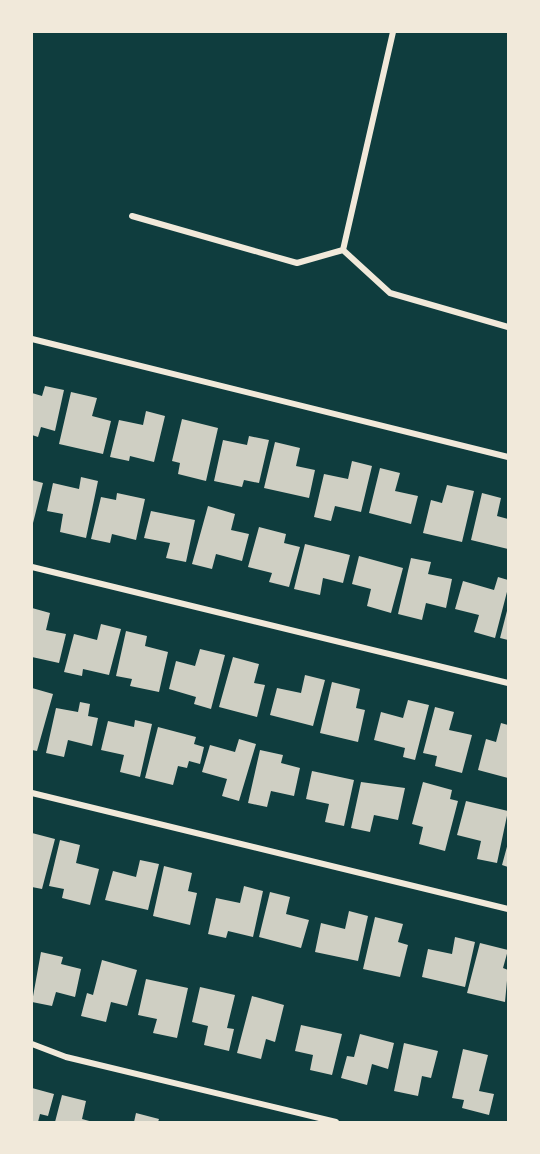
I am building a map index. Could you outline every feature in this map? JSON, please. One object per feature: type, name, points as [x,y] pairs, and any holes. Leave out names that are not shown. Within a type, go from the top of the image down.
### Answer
[{"type":"street","points":[[343,250],[393,32]]},
{"type":"street","points":[[132,216],[297,263],[343,250]]},
{"type":"street","points":[[343,250],[390,293],[508,327]]},
{"type":"street","points":[[32,339],[508,457]]},
{"type":"street","points":[[32,567],[508,683]]},
{"type":"street","points":[[32,793],[508,909]]},
{"type":"street","points":[[32,1044],[66,1057],[336,1122]]},
{"type":"building","points":[[45,386],[64,390],[55,431],[41,427],[38,437],[32,435],[32,393],[42,396]]},
{"type":"building","points":[[71,392],[97,398],[92,416],[111,421],[103,454],[59,444]]},
{"type":"building","points":[[146,411],[165,416],[154,462],[130,456],[129,461],[110,457],[119,420],[143,425]]},
{"type":"building","points":[[182,419],[218,428],[206,481],[178,474],[180,463],[172,461]]},
{"type":"building","points":[[249,436],[269,440],[259,483],[244,480],[242,487],[214,481],[223,440],[247,445]]},
{"type":"building","points":[[275,442],[300,448],[296,466],[315,470],[309,498],[264,488]]},
{"type":"building","points":[[352,461],[372,466],[361,512],[335,506],[331,521],[314,517],[324,474],[348,479]]},
{"type":"building","points":[[380,468],[400,473],[395,491],[418,496],[411,524],[369,513]]},
{"type":"building","points":[[81,477],[98,481],[86,538],[60,532],[63,514],[47,511],[53,483],[79,489]]},
{"type":"building","points":[[32,480],[43,483],[32,527]]},
{"type":"building","points":[[447,485],[474,491],[462,542],[423,533],[431,500],[442,503]]},
{"type":"building","points":[[117,493],[145,499],[136,540],[112,534],[110,543],[91,539],[101,497],[116,500]]},
{"type":"building","points":[[482,493],[501,498],[497,516],[508,519],[508,549],[471,540]]},
{"type":"building","points":[[208,506],[235,514],[231,530],[249,534],[242,561],[216,554],[212,569],[192,564]]},
{"type":"building","points":[[151,511],[195,520],[186,562],[166,558],[170,543],[144,538]]},
{"type":"building","points":[[259,527],[286,534],[284,543],[300,547],[289,587],[269,582],[272,573],[248,567]]},
{"type":"building","points":[[305,544],[350,555],[343,583],[323,578],[320,595],[294,589]]},
{"type":"building","points":[[359,556],[403,568],[391,613],[367,606],[371,589],[352,584]]},
{"type":"building","points":[[411,558],[431,562],[428,574],[452,579],[446,608],[426,603],[422,620],[398,614]]},
{"type":"building","points":[[498,577],[508,580],[508,588],[495,638],[474,632],[479,615],[455,609],[463,581],[494,590]]},
{"type":"building","points":[[508,607],[508,640],[500,638]]},
{"type":"building","points":[[32,608],[50,613],[46,630],[66,634],[59,663],[32,657]]},
{"type":"building","points":[[101,624],[121,629],[109,675],[83,669],[82,676],[64,672],[74,634],[97,640]]},
{"type":"building","points":[[126,631],[147,636],[145,646],[168,652],[159,692],[130,686],[132,679],[116,676]]},
{"type":"building","points":[[200,649],[225,655],[211,709],[194,704],[196,697],[169,689],[176,661],[195,666]]},
{"type":"building","points":[[233,657],[259,664],[254,683],[265,685],[257,717],[219,707]]},
{"type":"building","points":[[305,675],[325,680],[313,726],[270,715],[277,688],[301,693]]},
{"type":"building","points":[[332,682],[360,689],[356,708],[365,710],[358,742],[320,733]]},
{"type":"building","points":[[32,688],[53,694],[37,751],[32,750]]},
{"type":"building","points":[[408,700],[429,705],[415,760],[403,757],[405,748],[374,740],[381,712],[403,718]]},
{"type":"building","points":[[80,702],[90,704],[88,716],[98,718],[92,746],[68,740],[64,757],[46,753],[56,708],[78,712]]},
{"type":"building","points":[[435,707],[454,712],[449,730],[472,735],[462,773],[435,766],[437,756],[423,753]]},
{"type":"building","points":[[135,720],[152,724],[140,777],[120,772],[124,755],[101,750],[108,721],[134,727]]},
{"type":"building","points":[[501,723],[508,725],[508,778],[478,770],[486,739],[496,742]]},
{"type":"building","points":[[158,727],[196,737],[194,744],[204,747],[200,764],[189,761],[187,768],[178,766],[173,785],[145,778]]},
{"type":"building","points":[[239,739],[256,744],[239,801],[222,796],[227,779],[202,772],[210,745],[235,752]]},
{"type":"building","points":[[260,750],[283,755],[281,763],[300,768],[294,796],[271,791],[267,807],[248,803]]},
{"type":"building","points":[[312,771],[354,780],[344,826],[325,822],[329,804],[306,799]]},
{"type":"building","points":[[361,782],[405,788],[398,820],[374,815],[370,832],[351,828]]},
{"type":"building","points":[[423,782],[452,790],[450,799],[458,801],[445,851],[419,844],[423,827],[412,824]]},
{"type":"building","points":[[466,801],[508,811],[497,863],[477,859],[481,841],[457,835]]},
{"type":"building","points":[[32,833],[55,839],[42,889],[32,887]]},
{"type":"building","points":[[60,840],[80,845],[76,863],[99,869],[90,905],[62,898],[64,889],[49,886]]},
{"type":"building","points":[[508,843],[508,867],[502,865]]},
{"type":"building","points":[[140,860],[159,864],[148,910],[105,900],[113,871],[136,877]]},
{"type":"building","points":[[164,866],[192,873],[188,891],[197,893],[190,925],[153,916]]},
{"type":"building","points":[[244,886],[263,891],[253,937],[228,931],[226,938],[208,934],[216,898],[240,903]]},
{"type":"building","points":[[270,892],[290,897],[286,914],[309,920],[301,948],[259,937]]},
{"type":"building","points":[[349,911],[368,916],[358,961],[315,952],[321,923],[345,929]]},
{"type":"building","points":[[375,917],[403,924],[398,942],[408,945],[400,977],[363,969]]},
{"type":"building","points":[[455,937],[475,942],[465,987],[422,977],[428,949],[452,954]]},
{"type":"building","points":[[480,943],[508,950],[503,968],[508,970],[505,1002],[467,993]]},
{"type":"building","points":[[41,952],[63,957],[61,964],[81,969],[75,997],[56,992],[52,1006],[32,1002]]},
{"type":"building","points":[[102,960],[137,970],[127,1006],[111,1002],[106,1022],[81,1016],[87,993],[93,995]]},
{"type":"building","points":[[146,979],[188,988],[177,1038],[153,1033],[157,1019],[138,1015]]},
{"type":"building","points":[[200,987],[235,995],[227,1028],[234,1029],[229,1051],[204,1045],[208,1026],[192,1022]]},
{"type":"building","points":[[252,996],[284,1005],[275,1042],[266,1039],[261,1059],[237,1053]]},
{"type":"building","points":[[301,1025],[342,1034],[332,1075],[310,1070],[313,1055],[295,1051]]},
{"type":"building","points":[[360,1034],[394,1043],[388,1069],[372,1064],[367,1085],[341,1078],[347,1056],[354,1057]]},
{"type":"building","points":[[404,1043],[438,1051],[431,1078],[422,1076],[418,1096],[394,1091]]},
{"type":"building","points":[[463,1049],[488,1055],[479,1091],[494,1094],[489,1115],[462,1108],[464,1100],[452,1098]]},
{"type":"building","points":[[32,1088],[54,1094],[48,1116],[40,1114],[38,1122],[32,1122]]},
{"type":"building","points":[[62,1095],[86,1101],[82,1119],[93,1122],[55,1122]]},
{"type":"building","points":[[136,1113],[159,1119],[158,1122],[134,1122]]}]
